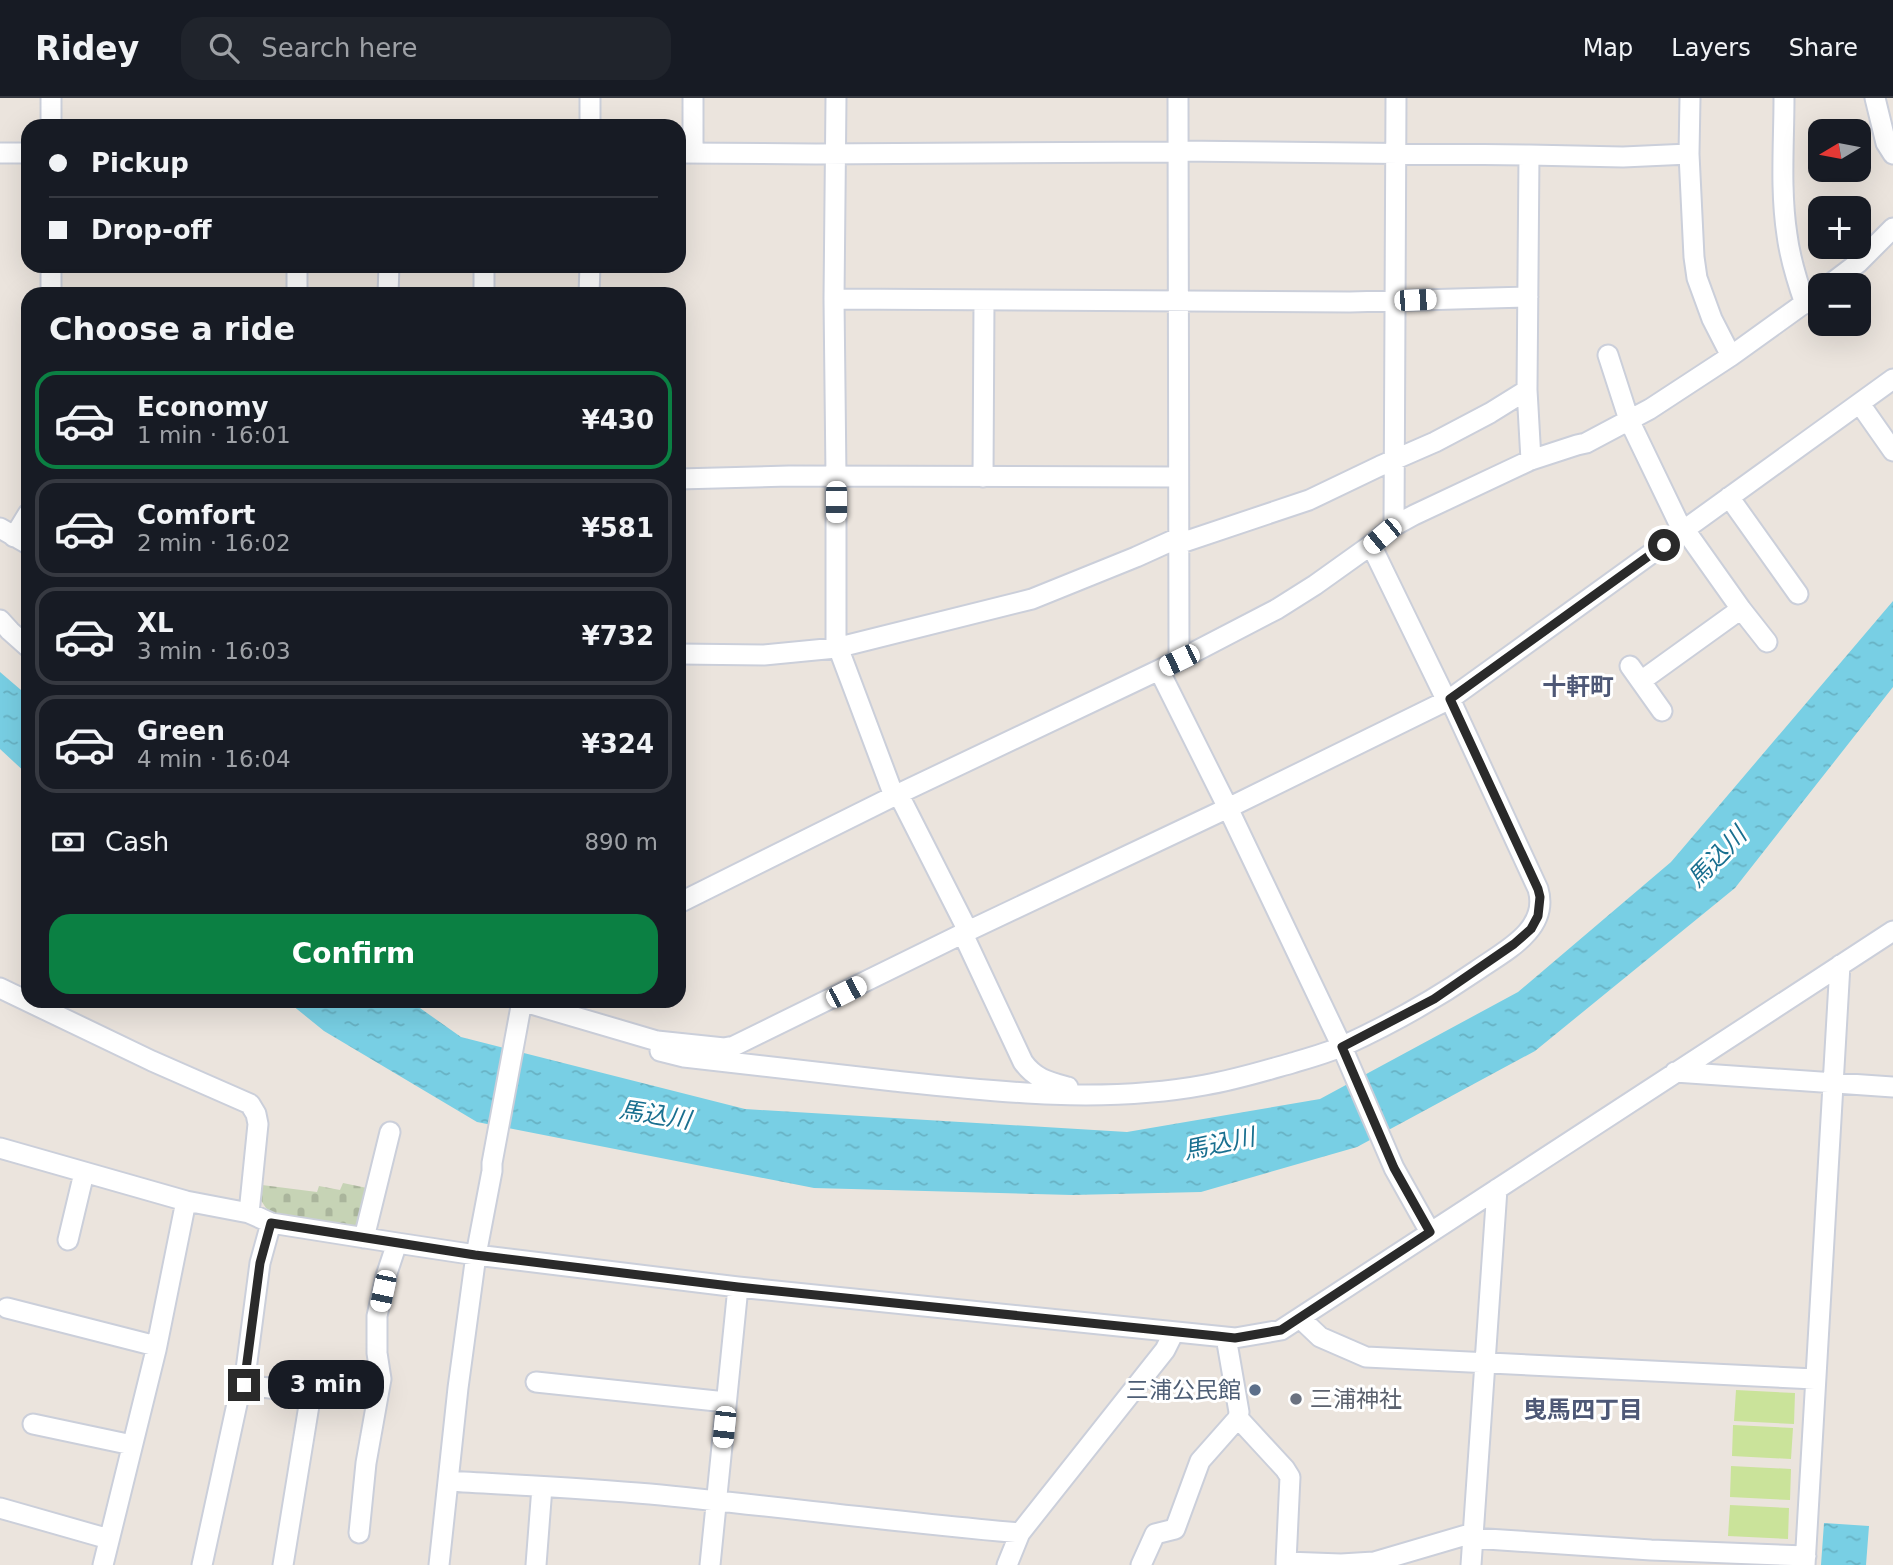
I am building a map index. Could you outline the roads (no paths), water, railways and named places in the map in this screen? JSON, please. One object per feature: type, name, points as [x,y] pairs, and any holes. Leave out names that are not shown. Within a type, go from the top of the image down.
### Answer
[{"type":"street","points":[[51,98],[51,119]]},
{"type":"street","points":[[590,98],[590,119]]},
{"type":"street","points":[[693,98],[686,152],[835,154],[1178,151],[1623,157],[1689,154]]},
{"type":"street","points":[[836,98],[834,299],[839,648],[894,796],[902,802],[1023,1062],[1044,1081],[1069,1087],[1082,1095]]},
{"type":"street","points":[[1178,98],[1179,660]]},
{"type":"street","points":[[1394,526],[1396,98]]},
{"type":"street","points":[[1690,98],[1689,154],[1697,278],[1731,356]]},
{"type":"street","points":[[1784,98],[1784,202],[1787,234],[1793,267],[1808,291]]},
{"type":"street","points":[[1875,98],[1886,143],[1893,154]]},
{"type":"street","points":[[0,153],[21,153]]},
{"type":"street","points":[[1529,155],[1527,390],[1531,460]]},
{"type":"street","points":[[1845,273],[1893,228]]},
{"type":"street","points":[[834,299],[1350,302],[1528,297]]},
{"type":"street","points":[[983,477],[984,301]]},
{"type":"street","points":[[686,900],[894,796],[1159,670],[1277,609],[1315,585],[1394,526],[1531,460],[1586,443],[1650,409],[1808,301]]},
{"type":"street","points":[[1608,355],[1629,420],[1684,531],[1767,642]]},
{"type":"street","points":[[532,1008],[657,1041],[724,1048],[734,1046],[1450,699],[1893,379]]},
{"type":"street","points":[[686,654],[764,655],[839,648],[1032,598],[1178,541],[1309,500],[1435,442],[1527,390]]},
{"type":"street","points":[[1860,404],[1893,451]]},
{"type":"street","points":[[686,479],[789,476],[1178,477]]},
{"type":"street","points":[[1729,497],[1798,594]]},
{"type":"street","points":[[9,536],[21,522]]},
{"type":"street","points":[[596,1024],[630,1045],[684,1057],[953,1087],[1082,1095],[1118,1094],[1203,1086],[1343,1049],[1434,999],[1514,944],[1531,929],[1538,916],[1540,897],[1450,699],[1443,693],[1371,545]]},
{"type":"street","points":[[1662,711],[1636,673],[1741,609]]},
{"type":"street","points":[[0,620],[21,641]]},
{"type":"street","points":[[1159,670],[1343,1049],[1394,1168],[1430,1232]]},
{"type":"street","points":[[0,1148],[186,1201],[249,1213],[271,1223],[364,1238],[475,1255],[738,1287],[1235,1338],[1281,1330],[1893,931]]},
{"type":"street","points":[[1238,1418],[1290,1477],[1286,1564],[1374,1562],[1473,1536],[1806,1560],[1840,965]]},
{"type":"street","points":[[0,988],[21,998]]},
{"type":"street","points":[[42,1008],[250,1104],[258,1124],[249,1213]]},
{"type":"street","points":[[439,1565],[475,1255],[519,1008]]},
{"type":"street","points":[[1675,1072],[1893,1087]]},
{"type":"street","points":[[364,1238],[390,1132]]},
{"type":"street","points":[[68,1240],[84,1173]]},
{"type":"street","points":[[1471,1565],[1497,1189]]},
{"type":"street","points":[[103,1565],[156,1346],[186,1201]]},
{"type":"street","points":[[202,1565],[240,1390],[244,1385],[260,1263],[271,1223]]},
{"type":"street","points":[[359,1533],[366,1463],[381,1379],[377,1353],[377,1316],[397,1243]]},
{"type":"street","points":[[710,1565],[738,1287]]},
{"type":"street","points":[[7,1308],[156,1346]]},
{"type":"street","points":[[1300,1318],[1320,1337],[1366,1356],[1815,1379]]},
{"type":"street","points":[[1007,1565],[1020,1533],[1165,1350],[1174,1332]]},
{"type":"street","points":[[1141,1565],[1155,1534],[1175,1529],[1200,1461],[1238,1418],[1226,1337]]},
{"type":"street","points":[[536,1382],[726,1402]]},
{"type":"street","points":[[244,1385],[311,1393],[283,1565]]},
{"type":"street","points":[[33,1424],[132,1445]]},
{"type":"street","points":[[448,1480],[649,1494],[1020,1533]]},
{"type":"street","points":[[536,1565],[542,1487]]},
{"type":"street","points":[[0,1508],[110,1539]]},
{"type":"water","name":"馬込川","points":[[1893,601],[1893,687],[1735,888],[1535,1051],[1357,1147],[1201,1192],[1072,1195],[814,1188],[477,1122],[324,1031],[296,1008],[420,1008],[461,1037],[745,1109],[1127,1132],[1320,1099],[1518,992],[1671,862]]},
{"type":"water","points":[[0,672],[21,690],[21,768],[0,749]]},
{"type":"water","points":[[1824,1523],[1869,1526],[1866,1565],[1821,1565]]},
{"type":"place","name":"三浦公民館","points":[[1255,1390]]},
{"type":"place","name":"三浦神社","points":[[1296,1399]]},
{"type":"district","name":"十軒町","points":[[1578,687]]},
{"type":"district","name":"曳馬四丁目","points":[[1583,1410]]}]
